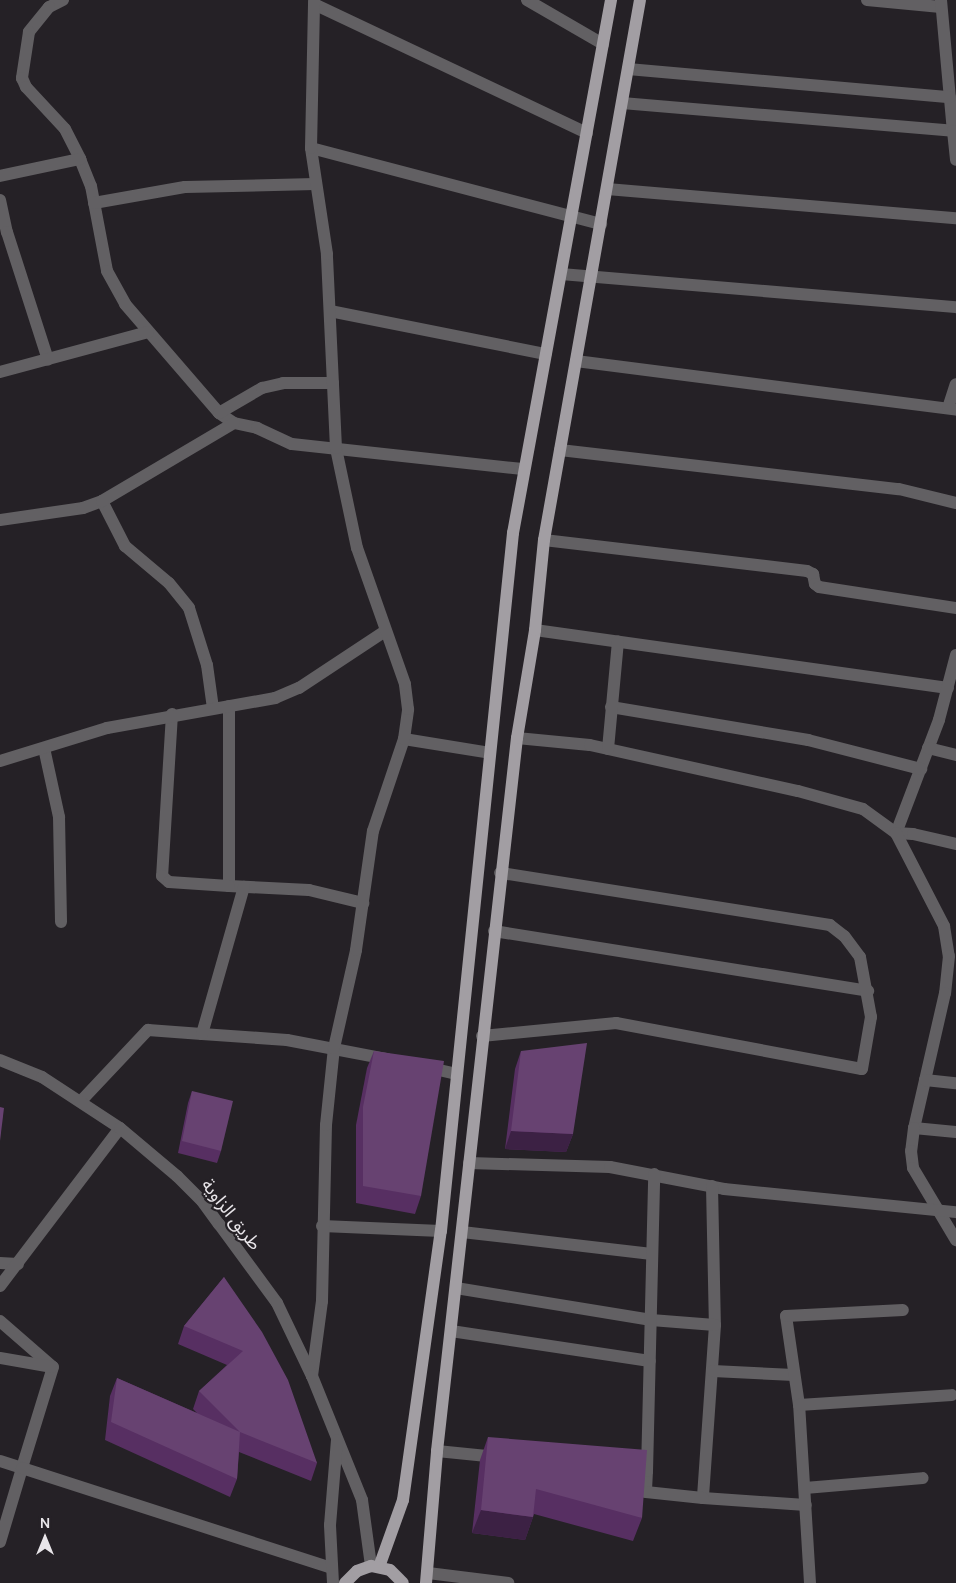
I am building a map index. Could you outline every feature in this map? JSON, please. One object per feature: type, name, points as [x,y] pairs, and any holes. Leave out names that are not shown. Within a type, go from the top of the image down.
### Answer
[{"type":"main road","points":[[375,1567],[403,1500],[441,1231],[513,533],[523,468],[546,354],[611,0]]},
{"type":"main road","points":[[427,1578],[438,1451],[482,1036],[517,738],[535,630],[544,540],[640,0]]},
{"type":"main road","points":[[481,842],[504,845]]},
{"type":"main road","points":[[345,1583],[350,1575],[375,1567],[390,1570],[403,1583]]},
{"type":"street","points":[[62,0],[49,7],[29,32],[22,78],[26,86],[65,129],[80,159],[94,202],[107,271],[124,304],[219,413],[234,423],[256,428],[292,444],[523,468]]},
{"type":"street","points":[[527,0],[603,44]]},
{"type":"street","points":[[867,0],[941,3],[950,35],[950,97],[956,160]]},
{"type":"street","points":[[312,1376],[322,1301],[322,1226],[326,1125],[334,1048],[356,950],[373,831],[404,739],[408,709],[405,684],[357,548],[336,448],[327,254],[311,148],[314,2],[587,133]]},
{"type":"street","points":[[628,69],[950,97]]},
{"type":"street","points":[[622,103],[954,131]]},
{"type":"street","points":[[311,148],[571,218],[601,224]]},
{"type":"street","points":[[0,176],[80,159]]},
{"type":"street","points":[[94,202],[185,187],[315,184]]},
{"type":"street","points":[[607,189],[956,218]]},
{"type":"street","points":[[0,200],[7,232],[48,360]]},
{"type":"street","points":[[561,274],[956,307]]},
{"type":"street","points":[[330,311],[546,354]]},
{"type":"street","points":[[0,372],[148,332]]},
{"type":"street","points":[[576,361],[952,409],[956,384]]},
{"type":"street","points":[[219,413],[262,388],[283,383],[333,383]]},
{"type":"street","points":[[0,520],[83,508],[102,501],[234,423]]},
{"type":"street","points":[[560,450],[899,489],[956,503]]},
{"type":"street","points":[[102,501],[125,546],[169,583],[189,608],[207,665],[213,708]]},
{"type":"street","points":[[544,540],[807,571],[813,574],[815,584],[819,587],[956,608]]},
{"type":"street","points":[[535,630],[948,688]]},
{"type":"street","points":[[0,761],[107,728],[172,714],[275,698],[299,688],[385,631]]},
{"type":"street","points":[[608,749],[618,641]]},
{"type":"street","points":[[896,833],[921,770],[948,688],[956,655]]},
{"type":"street","points":[[230,706],[230,886]]},
{"type":"street","points":[[611,707],[808,740],[921,770]]},
{"type":"street","points":[[172,714],[164,880],[309,890],[362,903]]},
{"type":"street","points":[[517,738],[608,749],[798,791],[863,809],[896,833],[950,926],[946,993],[914,1128],[911,1152],[913,1168],[956,1240]]},
{"type":"street","points":[[404,739],[490,753]]},
{"type":"street","points":[[44,748],[58,817],[61,922]]},
{"type":"street","points":[[928,748],[956,755]]},
{"type":"street","points":[[896,833],[913,834],[956,844]]},
{"type":"street","points":[[482,1036],[616,1023],[862,1069],[870,1017],[868,991],[860,957],[844,936],[830,926],[500,874]]},
{"type":"street","points":[[202,1034],[244,887]]},
{"type":"street","points":[[494,932],[868,991]]},
{"type":"street","points":[[81,1101],[148,1030],[287,1040],[457,1074]]},
{"type":"street","name":"طريق الزاوية","points":[[0,1060],[42,1077],[120,1128],[202,1201],[277,1303],[312,1376],[362,1500],[375,1567]]},
{"type":"street","points":[[925,1080],[956,1083]]},
{"type":"street","points":[[0,1286],[120,1128]]},
{"type":"street","points":[[914,1128],[956,1132]]},
{"type":"street","points":[[469,1163],[579,1164],[654,1174],[712,1186],[809,1200],[956,1212]]},
{"type":"street","points":[[654,1174],[646,1492],[806,1505]]},
{"type":"street","points":[[703,1498],[715,1325],[712,1186]]},
{"type":"street","points":[[322,1226],[441,1231]]},
{"type":"street","points":[[462,1232],[652,1254]]},
{"type":"street","points":[[0,1263],[18,1264]]},
{"type":"street","points":[[456,1288],[651,1320],[715,1325]]},
{"type":"street","points":[[810,1583],[798,1405],[786,1316],[902,1310]]},
{"type":"street","points":[[0,1321],[53,1367]]},
{"type":"street","points":[[451,1331],[650,1360]]},
{"type":"street","points":[[0,1358],[53,1367]]},
{"type":"street","points":[[0,1542],[53,1367]]},
{"type":"street","points":[[713,1372],[794,1375]]},
{"type":"street","points":[[798,1405],[952,1395]]},
{"type":"street","name":"طريق الزاوية","points":[[333,1583],[330,1516],[337,1440]]},
{"type":"street","points":[[438,1451],[514,1458]]},
{"type":"street","points":[[0,1461],[331,1568]]},
{"type":"street","points":[[628,1469],[647,1471]]},
{"type":"street","points":[[805,1488],[923,1478]]},
{"type":"street","points":[[427,1578],[508,1583]]},
{"type":"building","points":[[587,1043],[573,1134],[511,1131],[521,1051]]},
{"type":"building","points":[[374,1051],[444,1061],[421,1196],[363,1186],[363,1107]]},
{"type":"building","points":[[192,1091],[233,1101],[221,1151],[182,1141]]},
{"type":"building","points":[[0,1107],[4,1108],[0,1141]]},
{"type":"building","points":[[224,1277],[262,1332],[288,1380],[317,1463],[240,1432],[199,1391],[243,1351],[184,1326]]},
{"type":"building","points":[[117,1378],[240,1432],[237,1479],[111,1422]]},
{"type":"building","points":[[488,1437],[647,1450],[642,1518],[536,1489],[533,1517],[481,1510]]}]
